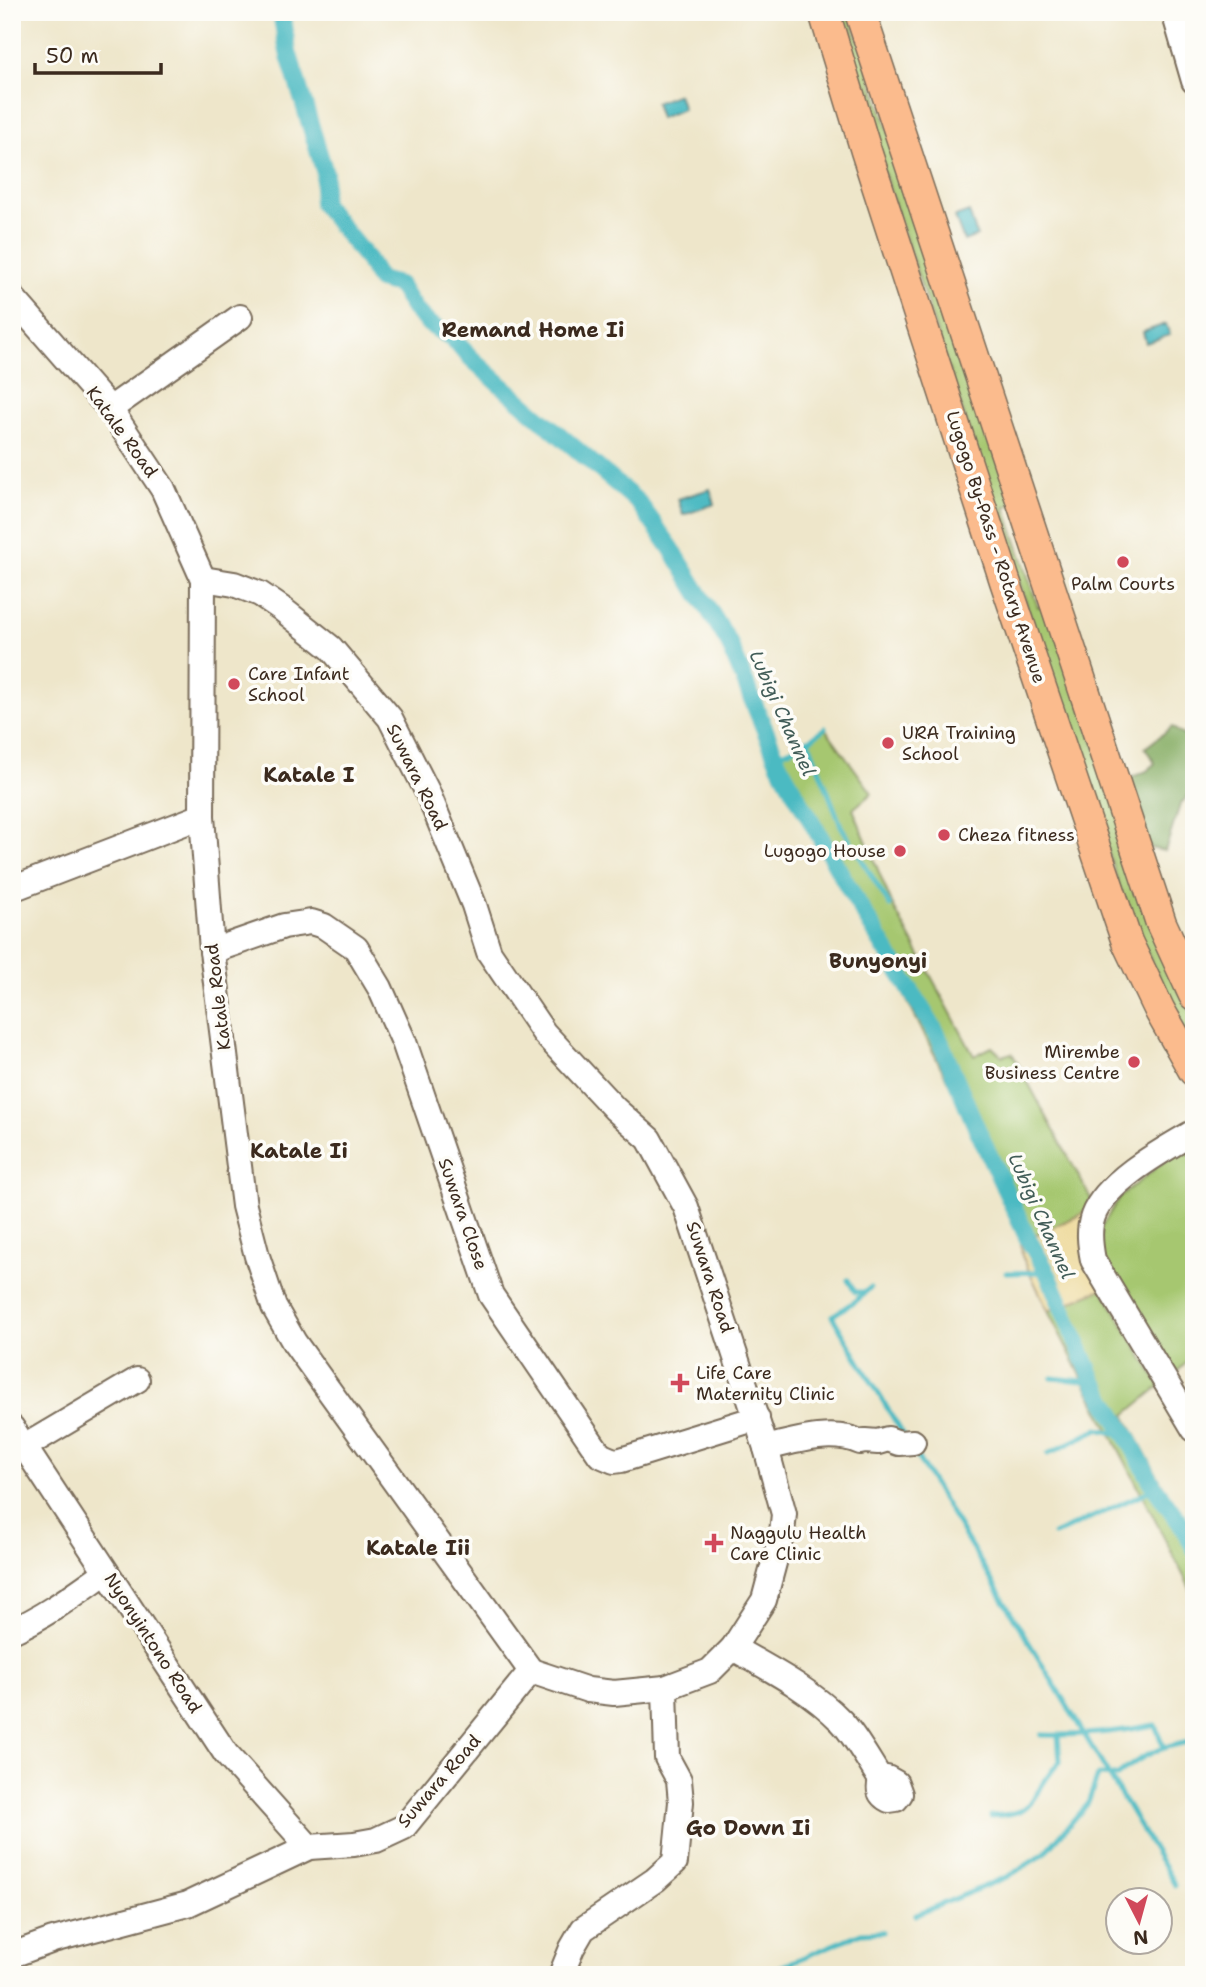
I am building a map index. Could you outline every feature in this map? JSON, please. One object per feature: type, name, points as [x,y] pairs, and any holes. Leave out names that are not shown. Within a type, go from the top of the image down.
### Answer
[{"type":"main road","name":"Lugogo By-Pass - Rotary Avenue","points":[[824,12],[979,502],[1127,942],[1160,1012],[1194,1071]]},
{"type":"main road","points":[[860,12],[1161,923],[1194,995]]},
{"type":"street","points":[[1174,12],[1194,81]]},
{"type":"street","name":"Katale Road","points":[[12,298],[110,409],[163,489],[203,579],[202,816],[212,951],[244,1206],[274,1307],[294,1342],[531,1671]]},
{"type":"street","points":[[110,409],[240,317]]},
{"type":"street","name":"Suwara Road","points":[[12,1955],[53,1940],[188,1904],[309,1847],[376,1840],[404,1827],[531,1671],[588,1690],[614,1693],[665,1688],[710,1671],[733,1648],[764,1600],[782,1533],[784,1514],[766,1448],[686,1207],[649,1139],[615,1109],[544,1033],[489,952],[474,905],[427,791],[390,718],[331,648],[282,610],[260,594],[234,584],[203,579]]},
{"type":"street","points":[[12,889],[202,816]]},
{"type":"street","name":"Suwara Close","points":[[212,951],[284,926],[311,922],[324,926],[356,948],[380,988],[404,1042],[491,1295],[600,1455],[614,1461],[621,1460],[757,1418]]},
{"type":"street","points":[[1194,1132],[1158,1153],[1105,1195],[1093,1216],[1090,1244],[1093,1260],[1194,1429]]},
{"type":"street","points":[[17,1439],[137,1380]]},
{"type":"street","points":[[766,1448],[816,1436],[860,1443],[888,1439],[899,1443],[914,1442]]},
{"type":"street","name":"Nyonyintono Road","points":[[17,1439],[226,1754],[309,1847]]},
{"type":"street","points":[[12,1631],[58,1606],[106,1572]]},
{"type":"street","points":[[733,1648],[773,1671],[843,1722],[881,1780]]},
{"type":"street","points":[[561,1975],[583,1928],[655,1880],[675,1861],[681,1802],[679,1780],[667,1758],[665,1688]]},
{"type":"green space","points":[[831,12],[849,12],[1013,504],[1005,507],[1038,607],[1047,605],[1178,989],[1194,1017],[1194,1052],[1128,912]]},
{"type":"green space","points":[[1172,727],[1194,743],[1194,788],[1180,805],[1165,851],[1150,848],[1131,815],[1132,777],[1147,771],[1155,763],[1145,748]]},
{"type":"green space","points":[[825,728],[872,793],[853,809],[892,904],[974,1056],[992,1047],[1002,1056],[1012,1053],[1096,1208],[1021,1241],[970,1124],[777,755],[808,742]]},
{"type":"green space","points":[[1194,1146],[1194,1355],[1176,1373],[1100,1254],[1099,1231],[1119,1198],[1167,1159]]},
{"type":"green space","points":[[1102,1289],[1160,1386],[1125,1415],[1194,1544],[1194,1596],[1048,1311]]},
{"type":"sand","points":[[1096,1208],[1102,1289],[1048,1311],[1022,1256],[1021,1241]]},
{"type":"water","points":[[678,94],[683,109],[660,118],[655,103]]},
{"type":"water","points":[[969,212],[977,236],[964,241],[955,217]]},
{"type":"water","points":[[1166,324],[1170,335],[1146,343],[1143,332]]},
{"type":"water","points":[[710,489],[715,504],[683,515],[678,499]]},
{"type":"waterway","name":"Lubigi Channel","points":[[281,12],[288,52],[325,173],[322,203],[367,259],[379,280],[399,285],[414,309],[429,324],[452,338],[500,384],[638,502],[671,548],[728,641],[779,764],[854,897],[937,1034],[974,1122],[1028,1239],[1047,1272],[1094,1382],[1155,1488],[1186,1531],[1194,1548]]},
{"type":"waterway","points":[[806,743],[825,728]]},
{"type":"waterway","points":[[779,764],[777,755],[808,740],[841,826],[890,906]]},
{"type":"waterway","points":[[1006,1273],[1047,1272]]},
{"type":"waterway","points":[[848,1280],[855,1292],[865,1292]]},
{"type":"waterway","points":[[870,1288],[832,1316],[904,1436]]},
{"type":"waterway","points":[[1052,1378],[1094,1382]]},
{"type":"waterway","points":[[1048,1454],[1098,1429],[1127,1436]]},
{"type":"waterway","points":[[913,1450],[1175,1885]]},
{"type":"waterway","points":[[1054,1535],[1155,1488]]},
{"type":"waterway","points":[[1041,1735],[1098,1733],[1155,1725],[1164,1748]]},
{"type":"waterway","points":[[991,1816],[1020,1811],[1031,1802],[1060,1762],[1058,1735]]},
{"type":"waterway","points":[[916,1915],[1009,1876],[1045,1853],[1088,1803],[1098,1775],[1117,1776],[1135,1762],[1153,1753],[1194,1741]]},
{"type":"waterway","points":[[761,1975],[861,1933],[882,1932]]},
{"type":"place","name":"Palm Courts","points":[[1123,562]]},
{"type":"place","name":"Care Infant School","points":[[234,684]]},
{"type":"place","name":"URA Training School","points":[[888,743]]},
{"type":"place","name":"Cheza fitness","points":[[944,835]]},
{"type":"place","name":"Lugogo House","points":[[900,851]]},
{"type":"place","name":"Mirembe Business Centre","points":[[1134,1062]]},
{"type":"place","name":"Life Care Maternity Clinic","points":[[680,1383]]},
{"type":"place","name":"Naggulu Health Care Clinic","points":[[714,1543]]},
{"type":"district","name":"Remand Home Ii","points":[[533,330]]},
{"type":"district","name":"Katale I","points":[[309,775]]},
{"type":"district","name":"Bunyonyi","points":[[878,961]]},
{"type":"district","name":"Katale Ii","points":[[299,1151]]},
{"type":"district","name":"Katale Iii","points":[[418,1548]]},
{"type":"district","name":"Go Down Ii","points":[[748,1828]]}]
